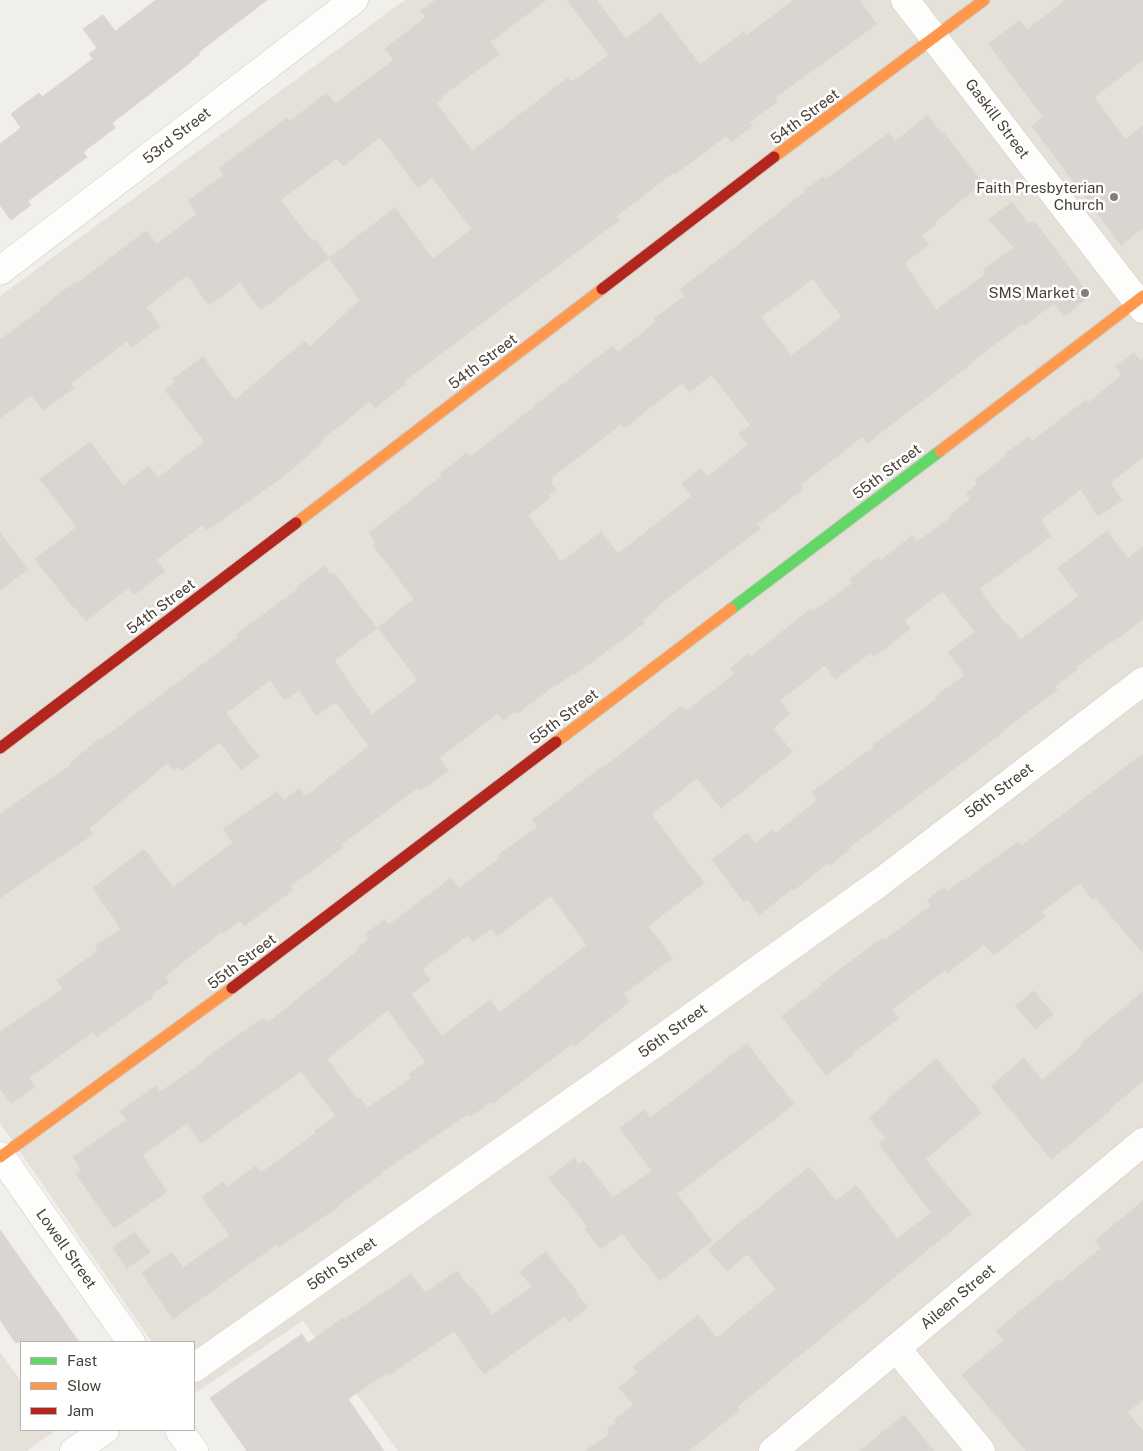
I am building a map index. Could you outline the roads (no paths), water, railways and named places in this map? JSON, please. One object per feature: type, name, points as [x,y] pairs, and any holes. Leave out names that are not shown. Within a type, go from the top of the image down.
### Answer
[{"type":"street","name":"53rd Street","points":[[0,271],[354,0]]},
{"type":"street","name":"Gaskill Street","points":[[906,0],[1141,302]]},
{"type":"street","name":"54th Street","points":[[0,748],[984,0]]},
{"type":"street","name":"55th Street","points":[[0,1156],[197,1015],[1141,302]]},
{"type":"street","name":"56th Street","points":[[195,1367],[621,1068],[870,890],[1143,681]]},
{"type":"street","name":"Aileen Street","points":[[773,1451],[1143,1142]]},
{"type":"street","name":"Lowell Street","points":[[0,1156],[130,1341]]},
{"type":"street","points":[[896,1348],[981,1451]]},
{"type":"street","points":[[74,1451],[104,1431]]},
{"type":"street","points":[[181,1431],[194,1451]]},
{"type":"place","name":"Faith Presbyterian Church","points":[[1114,197]]},
{"type":"place","name":"SMS Market","points":[[1085,293]]}]
